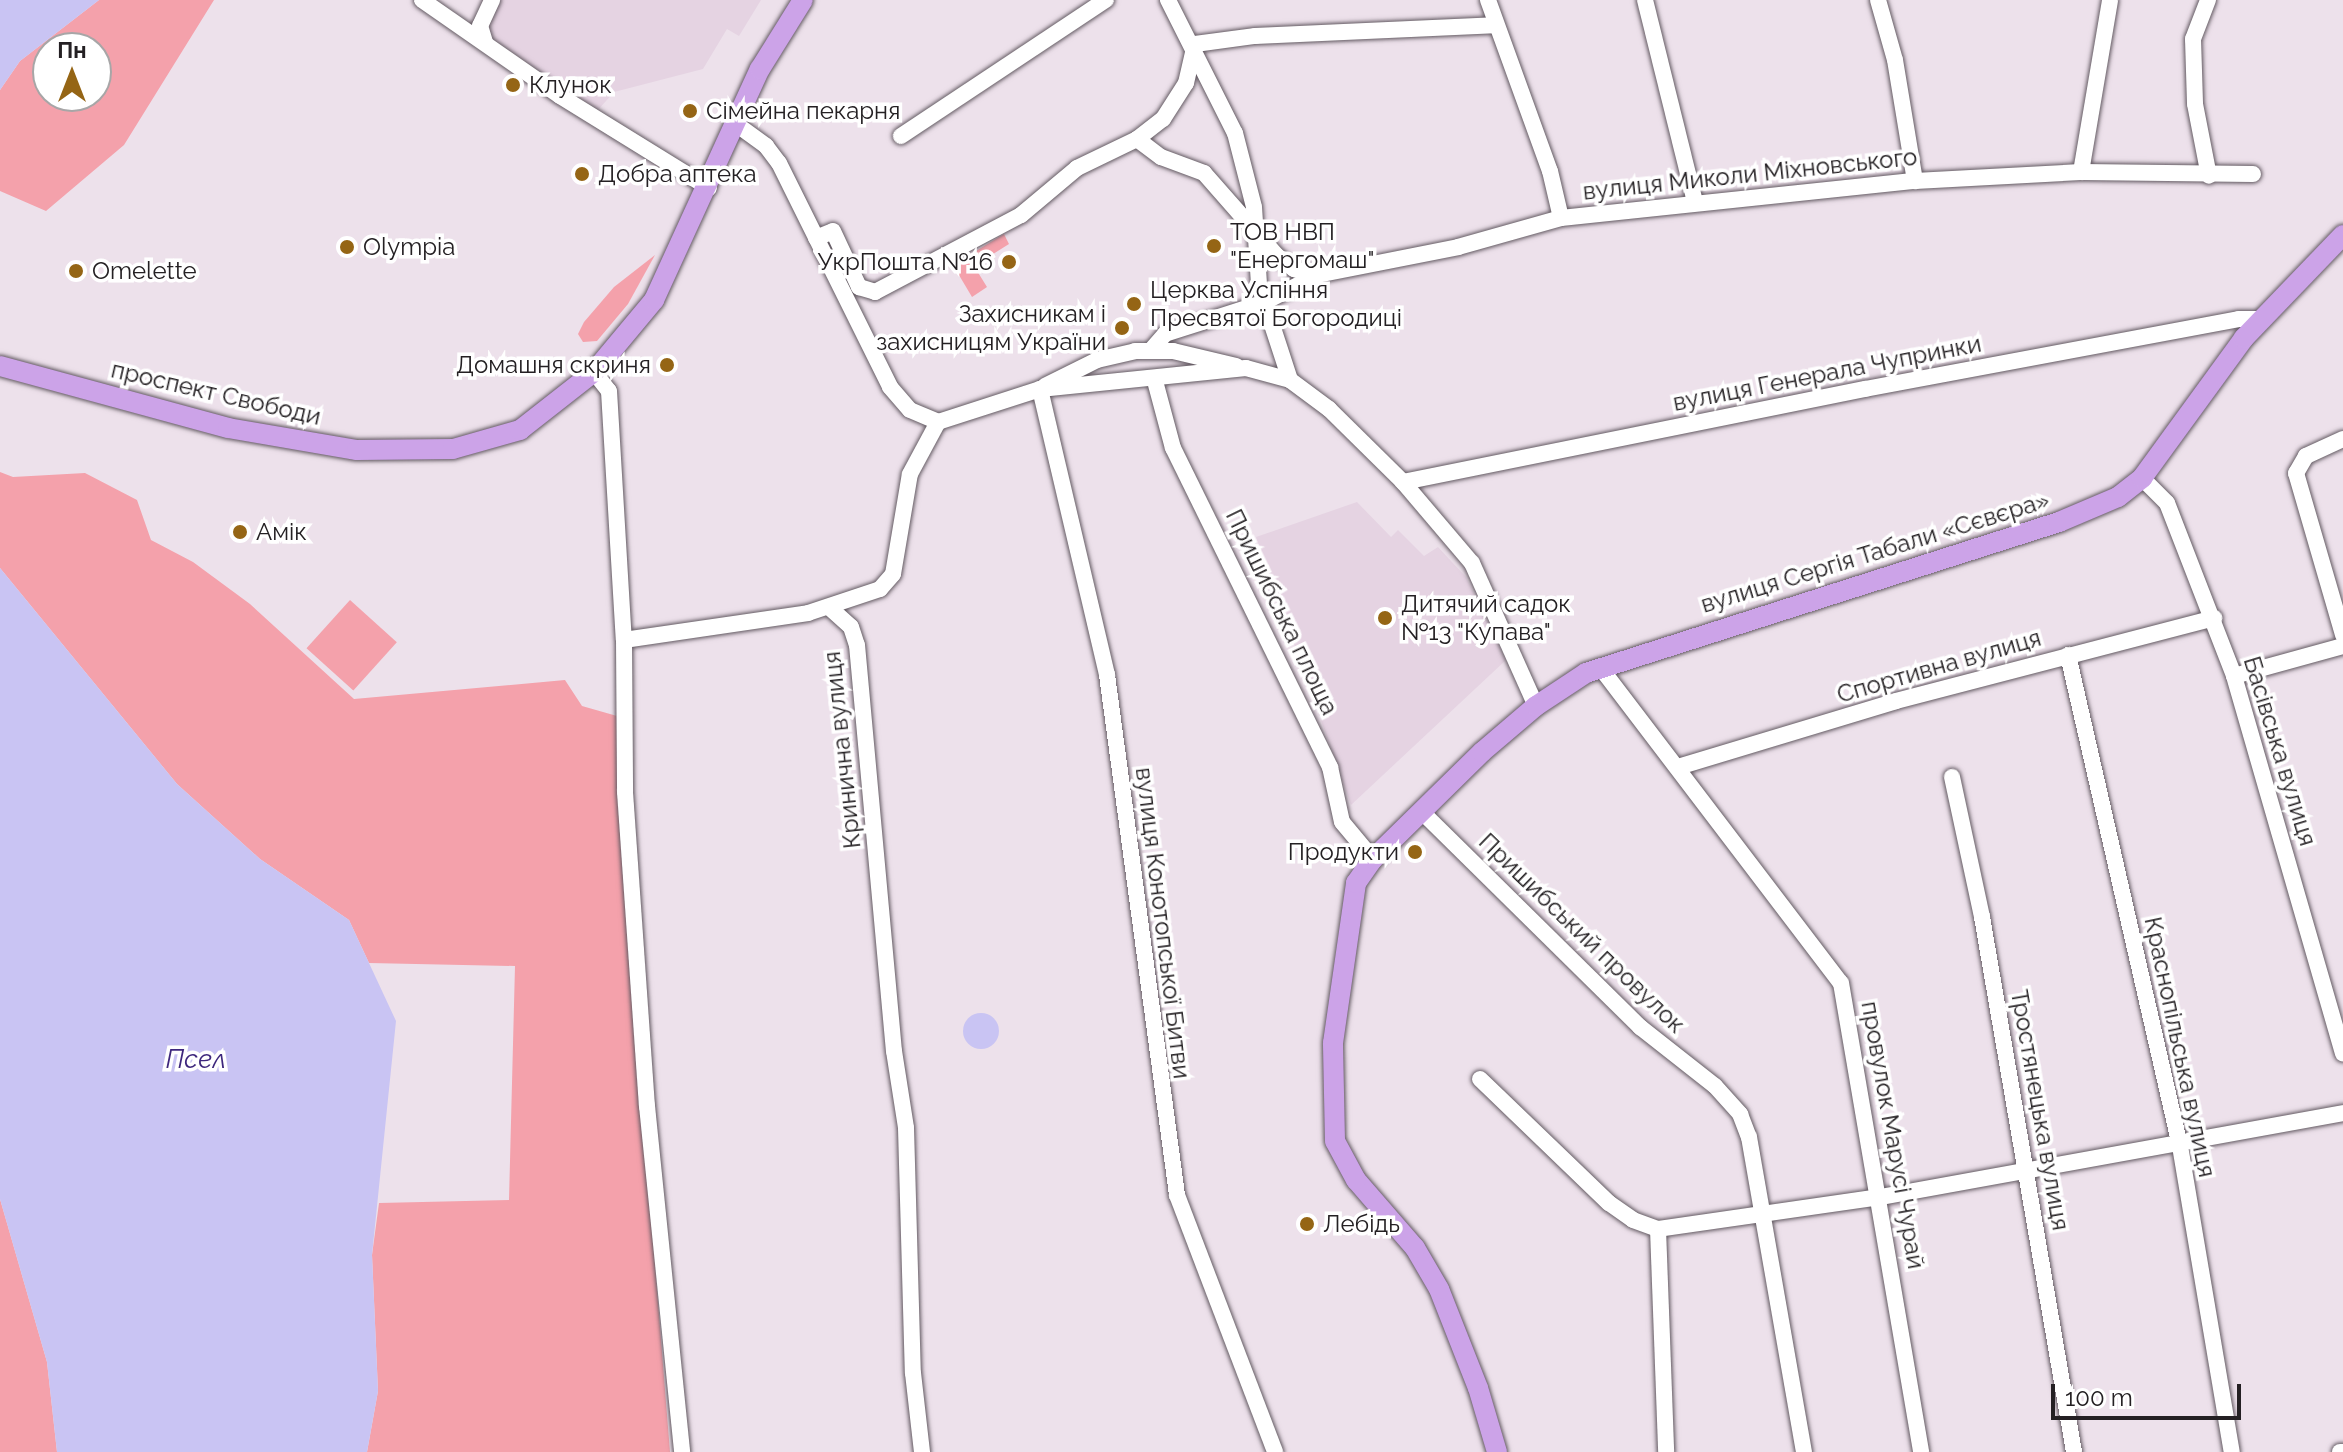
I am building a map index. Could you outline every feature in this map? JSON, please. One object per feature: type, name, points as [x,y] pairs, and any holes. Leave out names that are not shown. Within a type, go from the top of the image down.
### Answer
[{"type":"main road","name":"проспект Свободи","points":[[0,366],[228,428],[374,452],[453,449],[498,439],[544,413],[594,372],[654,300],[709,188],[760,69],[803,0]]},
{"type":"main road","name":"вулиця Сергія Табали «Сєвєра»","points":[[1497,1452],[1478,1388],[1439,1289],[1415,1248],[1356,1180],[1335,1141],[1333,1043],[1348,914],[1356,883],[1373,859],[1421,811],[1536,706],[1600,667],[2085,513],[2142,478],[2218,368],[2343,235]]},
{"type":"street","points":[[422,0],[560,96],[709,188]]},
{"type":"street","points":[[485,42],[480,26],[492,0]]},
{"type":"street","points":[[901,136],[1106,0]]},
{"type":"street","points":[[1168,0],[1195,44],[1235,133],[1256,232],[1257,269],[1290,380]]},
{"type":"street","points":[[1488,0],[1494,25],[1550,171],[1561,218]]},
{"type":"street","points":[[1645,0],[1695,202]]},
{"type":"street","points":[[1878,0],[1895,60],[1915,181]]},
{"type":"street","points":[[2081,172],[2110,0]]},
{"type":"street","points":[[2209,1],[2193,52],[2195,104],[2209,176]]},
{"type":"street","points":[[1195,44],[1255,36],[1494,25]]},
{"type":"street","points":[[816,238],[833,231],[859,287],[875,292],[1021,215],[1077,168],[1137,139],[1178,100],[1195,44]]},
{"type":"street","points":[[736,124],[773,153],[890,387],[910,410],[938,422],[1040,389],[1097,360],[1152,349],[1290,380],[1329,409],[1403,482],[1472,563],[1536,706]]},
{"type":"street","points":[[1137,139],[1161,157],[1212,179],[1256,232],[1294,269],[1317,275]]},
{"type":"street","name":"вулиця Миколи Міхновського","points":[[1152,349],[1165,334],[1265,302],[1317,275],[1458,247],[1561,218],[1915,181],[2081,172],[2209,176],[2253,174]]},
{"type":"street","name":"вулиця Генерала Чупринки","points":[[1403,482],[1911,380],[2239,319],[2262,319]]},
{"type":"street","points":[[1040,389],[1155,381],[1246,368]]},
{"type":"street","points":[[594,372],[609,391],[624,640],[625,792],[647,1106],[682,1452]]},
{"type":"street","name":"Пришибська площа","points":[[1155,381],[1173,448],[1330,767],[1342,822],[1373,859]]},
{"type":"street","name":"вулиця Конотопської Битви","points":[[1040,389],[1107,675],[1177,1195],[1275,1452]]},
{"type":"street","points":[[624,640],[830,608],[849,596],[880,589],[893,574],[907,483],[938,422]]},
{"type":"street","points":[[2343,439],[2306,456],[2296,473],[2343,635]]},
{"type":"street","name":"Басівська вулиця","points":[[2142,478],[2167,503],[2214,618],[2234,676],[2343,1054]]},
{"type":"street","name":"Кринична вулиця","points":[[830,608],[851,627],[857,645],[894,1051],[906,1128],[913,1373],[922,1452]]},
{"type":"street","name":"Спортивна вулиця","points":[[1678,767],[2068,655],[2214,618]]},
{"type":"street","points":[[2234,676],[2343,646]]},
{"type":"street","name":"Краснопільська вулиця","points":[[2068,655],[2180,1146],[2232,1452]]},
{"type":"street","name":"провулок Марусі Чурай","points":[[1600,667],[1841,983],[1881,1197],[1921,1452]]},
{"type":"street","name":"Тростянецька вулиця","points":[[1952,777],[2027,1171],[2074,1452]]},
{"type":"street","name":"Пришибський провулок","points":[[1421,811],[1640,1027],[1729,1099],[1749,1137],[1804,1452]]},
{"type":"street","points":[[1480,1079],[1609,1203],[1633,1220],[1658,1229],[1881,1197],[2180,1146],[2343,1113]]},
{"type":"street","points":[[1658,1229],[1666,1452]]},
{"type":"shaded area","points":[[99,0],[214,0],[124,145],[46,211],[0,191],[0,90],[20,61],[32,52],[32,112],[112,112],[112,32],[58,32]]},
{"type":"shaded area","points":[[485,0],[761,0],[739,36],[727,29],[703,69],[614,92],[598,110],[470,26]]},
{"type":"shaded area","points":[[1004,234],[1009,244],[974,266],[987,287],[972,297],[953,265]]},
{"type":"shaded area","points":[[655,255],[628,304],[597,341],[583,342],[578,334],[584,322],[614,287]]},
{"type":"shaded area","points":[[0,472],[13,477],[85,473],[137,500],[151,540],[193,562],[250,604],[354,699],[565,680],[582,706],[617,716],[622,853],[670,1452],[367,1452],[378,1391],[372,1255],[379,1203],[509,1200],[515,966],[369,963],[349,920],[260,859],[177,784],[0,568]]},
{"type":"shaded area","name":"Дитячий садок №13 \"Купава\"","points":[[1357,502],[1391,537],[1398,530],[1424,556],[1438,547],[1466,577],[1506,660],[1351,805],[1256,537]]},
{"type":"shaded area","points":[[350,600],[397,642],[353,690],[307,648]]},
{"type":"shaded area","points":[[0,1199],[47,1362],[57,1452],[0,1452]]},
{"type":"water","points":[[0,0],[99,0],[58,32],[32,32],[32,52],[20,61],[0,90]]},
{"type":"water","name":"Псел","points":[[0,568],[177,784],[260,859],[349,920],[396,1021],[372,1255],[378,1391],[367,1452],[57,1452],[47,1362],[0,1199]]},
{"type":"water","points":[[981,1013],[994,1018],[999,1031],[994,1044],[981,1049],[968,1044],[963,1031],[968,1018]]},
{"type":"place","name":"Клунок","points":[[513,85]]},
{"type":"place","name":"Сімейна пекарня","points":[[690,111]]},
{"type":"place","name":"Добра аптека","points":[[582,174]]},
{"type":"place","name":"ТОВ НВП \"Енергомаш\"","points":[[1214,246]]},
{"type":"place","name":"Olympia","points":[[347,247]]},
{"type":"place","name":"УкрПошта №16","points":[[1009,262]]},
{"type":"place","name":"Omelette","points":[[76,271]]},
{"type":"place","name":"Церква Успіння Пресвятої Богородиці","points":[[1134,304]]},
{"type":"place","name":"Захисникам і захисницям України","points":[[1122,328]]},
{"type":"place","name":"Домашня скриня","points":[[667,365]]},
{"type":"place","name":"Амік","points":[[240,532]]},
{"type":"place","name":"Дитячий садок №13 \"Купава\"","points":[[1385,618]]},
{"type":"place","name":"Продукти","points":[[1415,852]]},
{"type":"place","name":"Лебідь","points":[[1307,1224]]}]
